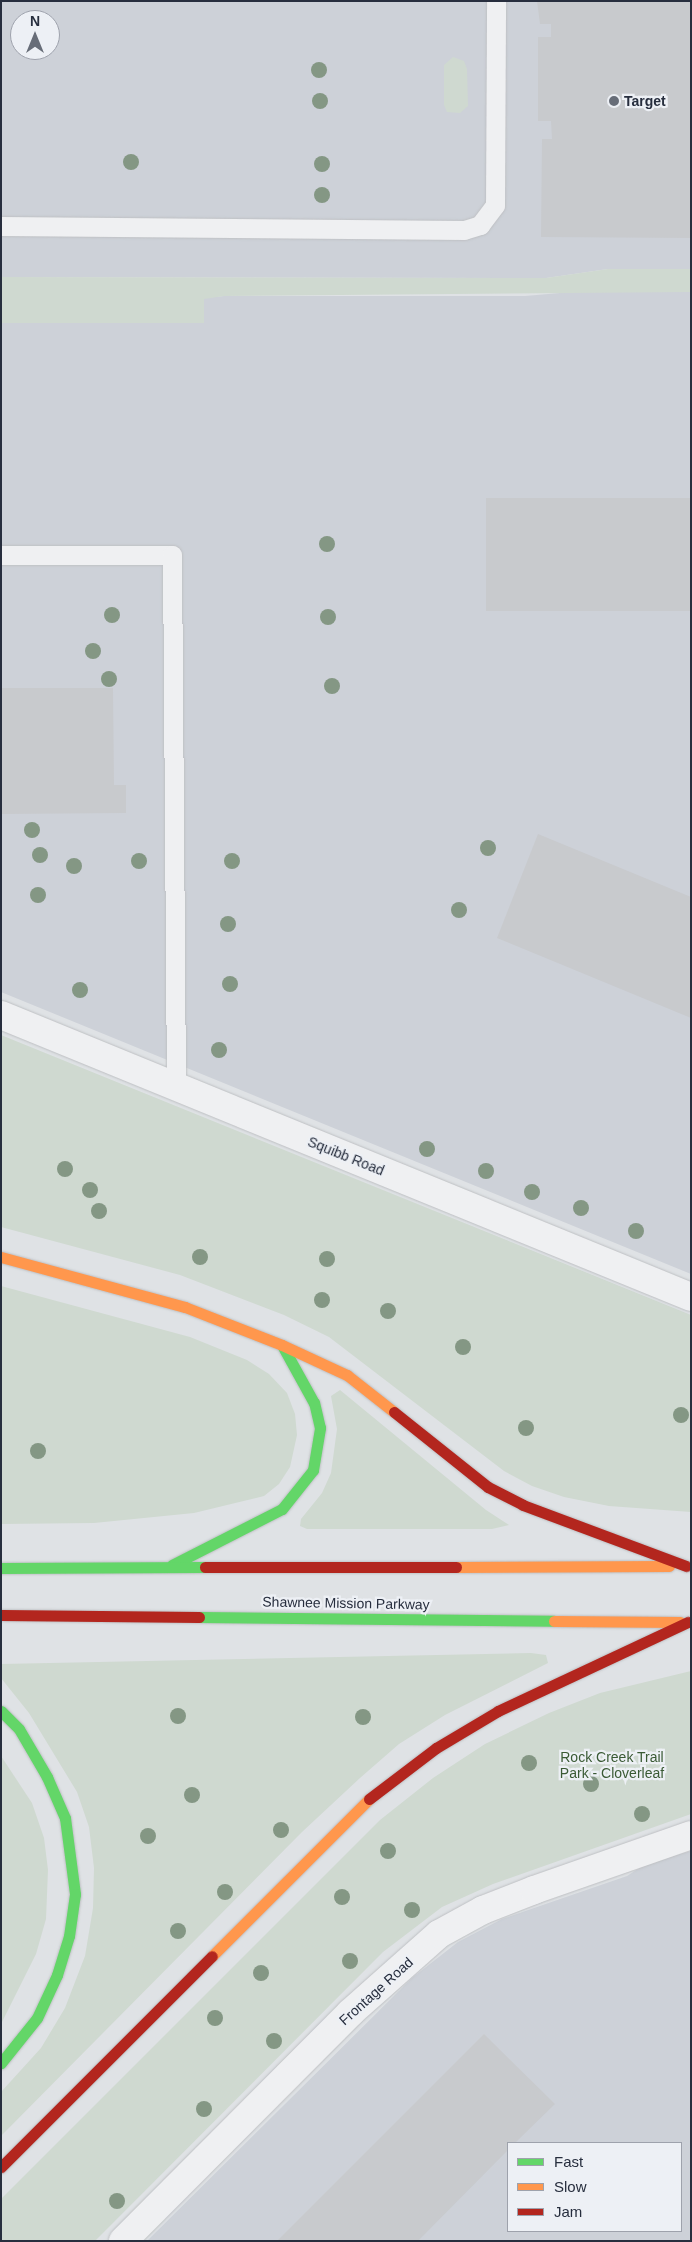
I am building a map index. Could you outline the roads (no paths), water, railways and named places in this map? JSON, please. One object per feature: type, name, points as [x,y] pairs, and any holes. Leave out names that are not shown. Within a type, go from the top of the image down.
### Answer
[{"type":"highway","points":[[1,1257],[185,1307],[282,1345],[346,1374],[488,1487],[523,1505],[688,1566]]},
{"type":"highway","points":[[166,1568],[282,1509],[313,1470],[320,1428],[314,1403],[282,1345]]},
{"type":"highway","points":[[1,1568],[688,1566]]},
{"type":"highway","name":"Shawnee Mission Parkway","points":[[1,1615],[689,1622]]},
{"type":"highway","points":[[1,2167],[370,1799],[436,1748],[498,1710],[689,1622]]},
{"type":"highway","points":[[1,1711],[20,1729],[47,1777],[64,1818],[72,1853],[75,1894],[69,1936],[57,1975],[37,2018],[1,2063]]},
{"type":"street","name":"Squibb Road","points":[[1,1015],[691,1297]]},
{"type":"street","name":"Frontage Road","points":[[123,2241],[350,2013],[439,1934],[483,1910],[525,1893],[691,1835]]},
{"type":"lane","points":[[1,226],[464,230],[480,225],[495,205],[496,1]]},
{"type":"lane","points":[[1,555],[172,555],[176,1086]]},
{"type":"place","name":"Target","points":[[614,101]]},
{"type":"park label","name":"Rock Creek Trail Park - Cloverleaf","points":[[612,1765]]}]
